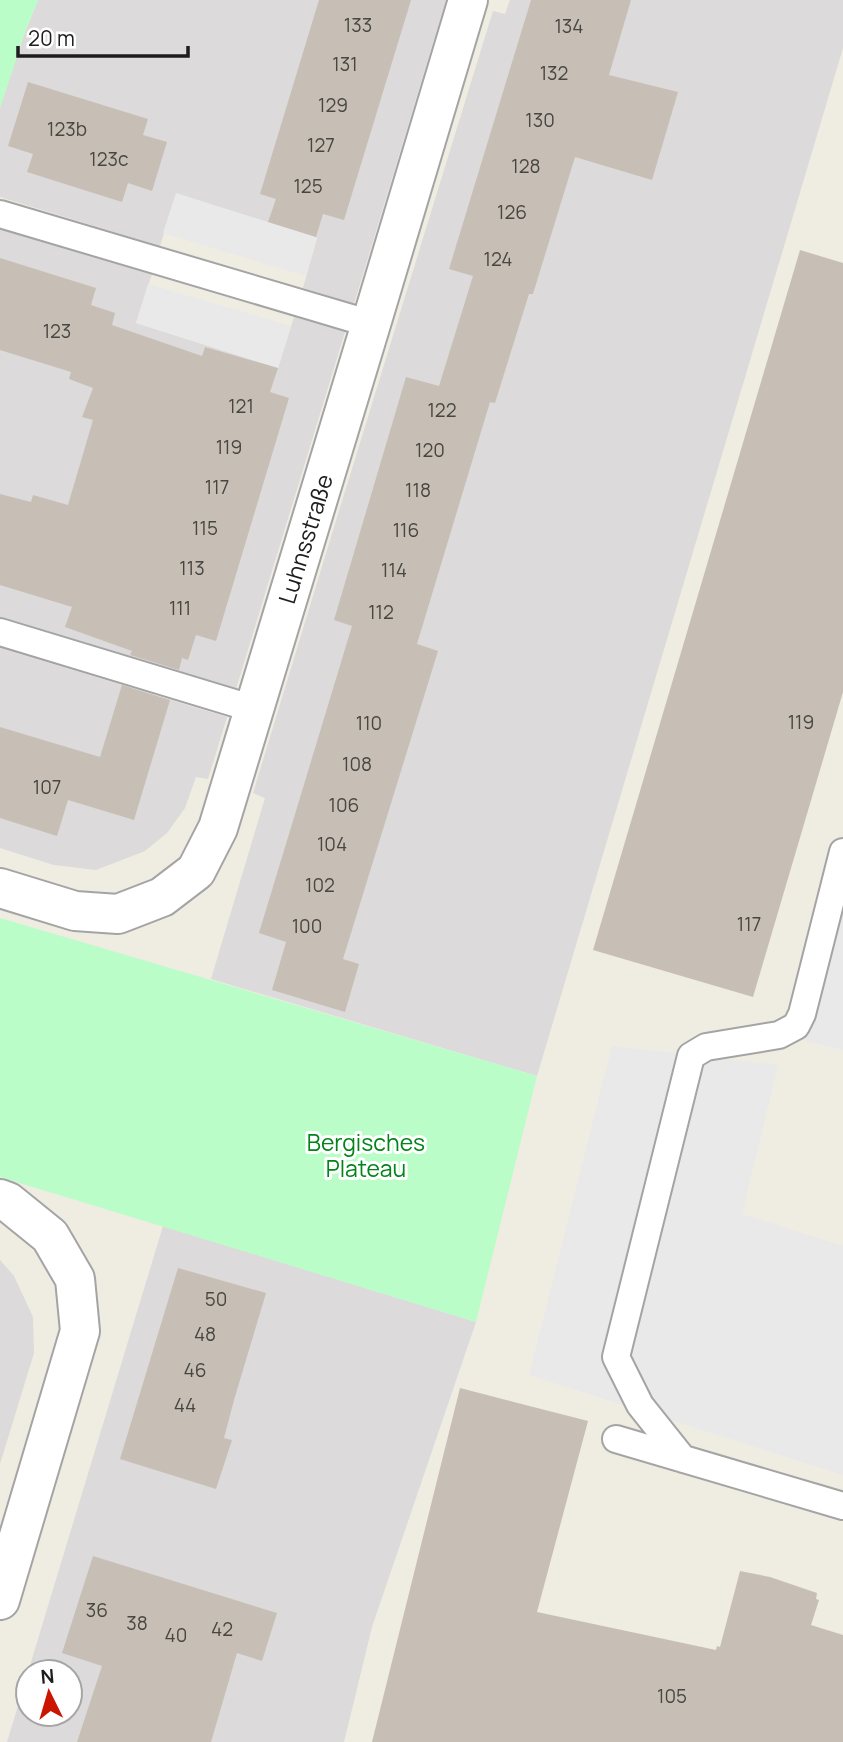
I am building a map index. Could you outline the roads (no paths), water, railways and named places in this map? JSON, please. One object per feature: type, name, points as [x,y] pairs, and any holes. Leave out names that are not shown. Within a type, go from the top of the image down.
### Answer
[{"type":"street","name":"Luhnsstraße","points":[[0,888],[75,911],[118,914],[162,897],[196,871],[219,828],[468,0]]},
{"type":"street","points":[[0,1199],[8,1202],[50,1236],[75,1279],[80,1331],[0,1600]]},
{"type":"lane","points":[[0,214],[372,324]]},
{"type":"lane","points":[[0,632],[254,709]]},
{"type":"lane","points":[[683,1459],[640,1405],[616,1357],[691,1056],[706,1047],[779,1035],[796,1026],[802,1014],[843,852]]},
{"type":"lane","points":[[616,1439],[843,1506]]},
{"type":"park label","name":"Bergisches Plateau","points":[[366,1156]]}]
